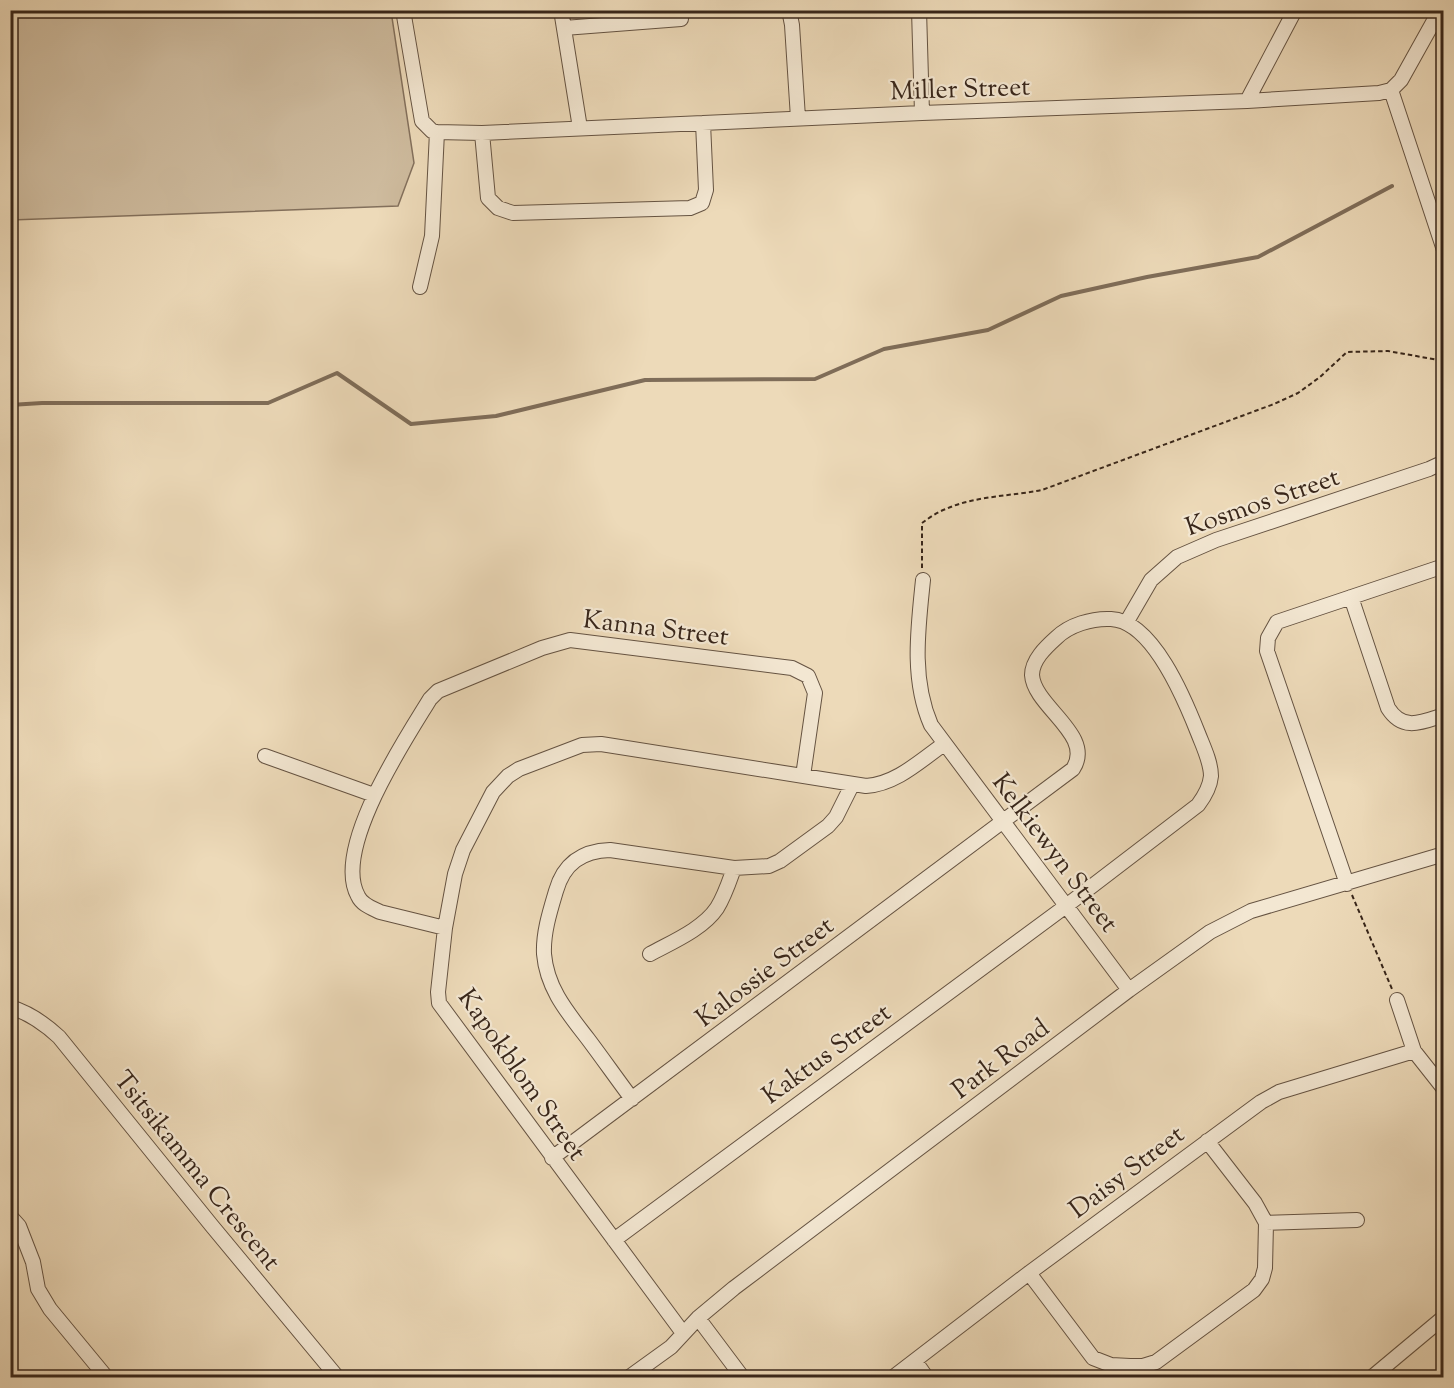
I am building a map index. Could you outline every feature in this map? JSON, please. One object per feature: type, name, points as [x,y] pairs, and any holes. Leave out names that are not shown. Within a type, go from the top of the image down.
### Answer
[{"type":"street","points":[[403,10],[422,121],[432,131],[437,132],[432,236],[420,287]]},
{"type":"street","points":[[561,10],[580,128]]},
{"type":"street","points":[[789,10],[798,118]]},
{"type":"street","points":[[919,10],[922,113]]},
{"type":"street","points":[[1247,101],[1295,10]]},
{"type":"street","points":[[1440,10],[1401,80],[1391,90],[1443,250]]},
{"type":"street","points":[[564,28],[681,19]]},
{"type":"street","name":"Miller Street","points":[[437,132],[482,133],[1247,101],[1379,93],[1391,90]]},
{"type":"street","points":[[482,133],[488,198],[503,211],[535,213],[690,208],[702,203],[706,190],[703,123]]},
{"type":"street","name":"Kosmos Street","points":[[1126,623],[1151,580],[1177,557],[1216,540],[1429,469],[1443,462]]},
{"type":"street","points":[[1347,884],[1268,651],[1268,638],[1277,622],[1443,566]]},
{"type":"street","name":"Kelkiewyn Street","points":[[923,580],[917,647],[921,694],[924,710],[931,725],[1129,990]]},
{"type":"street","points":[[1352,597],[1388,708],[1394,716],[1401,722],[1416,723],[1443,715]]},
{"type":"street","name":"Kalossie Street","points":[[552,1158],[1073,770],[1078,753],[1074,740],[1034,684],[1032,675],[1034,667],[1043,650],[1059,634],[1079,624],[1113,619],[1126,623]]},
{"type":"street","name":"Kaktus Street","points":[[614,1240],[1066,906],[1198,805],[1210,783],[1207,755],[1180,690],[1162,660],[1143,635],[1126,623]]},
{"type":"street","name":"Kanna Street","points":[[446,928],[380,912],[358,898],[353,882],[353,856],[374,795],[430,699],[438,691],[542,648],[570,640],[792,668],[808,676],[815,693],[803,776]]},
{"type":"street","name":"Kapokblom Street","points":[[683,1333],[439,1003],[438,992],[446,928],[455,874],[463,850],[493,792],[501,782],[519,769],[574,748],[601,744],[852,785],[879,785],[892,780],[944,744]]},
{"type":"street","points":[[265,756],[374,795]]},
{"type":"street","points":[[632,1099],[561,1003],[549,977],[544,953],[545,934],[557,885],[572,862],[594,850],[610,850],[734,868],[769,866],[780,861],[828,826],[836,817],[852,785]]},
{"type":"street","name":"Park Road","points":[[628,1377],[671,1347],[698,1318],[734,1288],[1129,990],[1210,932],[1240,915],[1443,854]]},
{"type":"street","points":[[650,954],[701,924],[716,910],[725,894],[734,868]]},
{"type":"street","points":[[1397,1000],[1414,1051],[1443,1089]]},
{"type":"street","name":"Tsitsikamma Crescent","points":[[10,1007],[28,1014],[59,1037],[338,1377]]},
{"type":"street","name":"Daisy Street","points":[[892,1377],[1262,1102],[1279,1092],[1414,1051]]},
{"type":"street","points":[[1029,1273],[1093,1358],[1111,1365],[1143,1366],[1155,1362],[1254,1290],[1262,1279],[1265,1268],[1266,1223],[1255,1203],[1207,1141]]},
{"type":"street","points":[[10,1216],[19,1226],[33,1262],[39,1289],[50,1309],[107,1377]]},
{"type":"street","points":[[1266,1223],[1358,1220]]},
{"type":"street","points":[[1371,1377],[1443,1317]]},
{"type":"street","points":[[698,1318],[743,1377]]},
{"type":"street","points":[[915,1361],[927,1377]]},
{"type":"path","points":[[923,580],[921,522],[947,508],[976,500],[1042,490],[1274,404],[1298,393],[1347,352],[1388,351],[1443,361]]},
{"type":"path","points":[[1347,884],[1397,1000]]},
{"type":"shaded area","points":[[10,11],[391,11],[414,163],[398,206],[11,220]]},
{"type":"waterway","points":[[10,405],[268,403],[337,373],[411,424],[496,416],[645,380],[815,379],[884,349],[988,330],[1061,296],[1147,277],[1258,257],[1392,186]]}]
